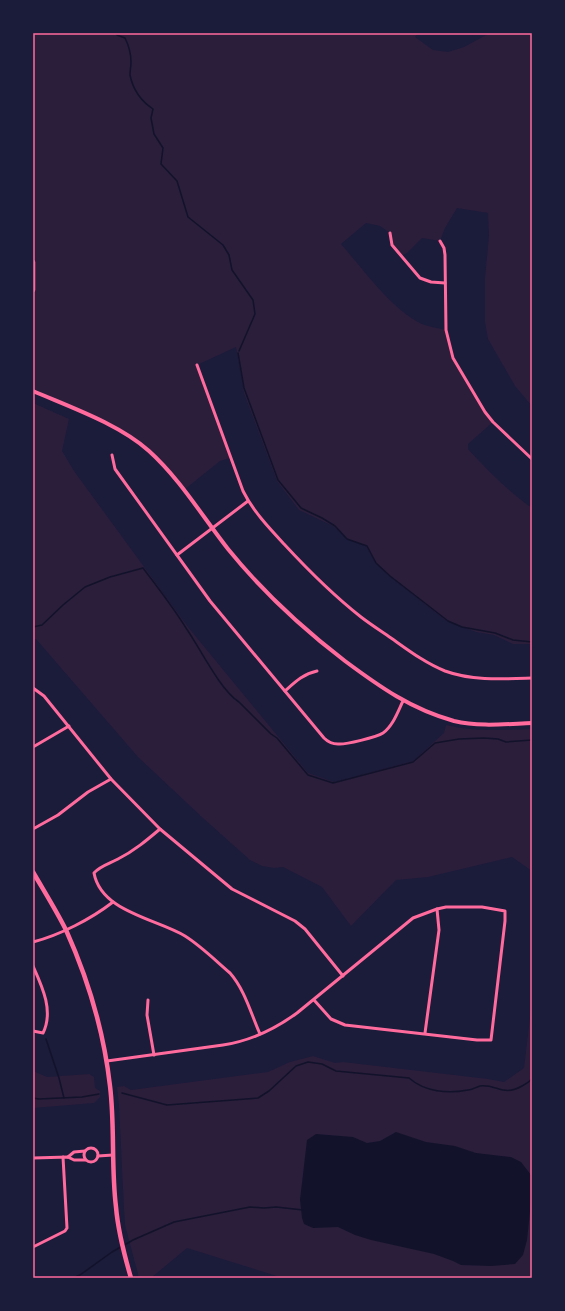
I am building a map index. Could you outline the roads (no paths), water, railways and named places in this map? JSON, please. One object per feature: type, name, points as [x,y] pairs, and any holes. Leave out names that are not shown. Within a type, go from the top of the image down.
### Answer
[{"type":"main road","points":[[33,262],[33,290]]},
{"type":"main road","points":[[33,872],[65,929],[82,970],[93,1003],[107,1061],[111,1095],[116,1207],[120,1241],[131,1278]]},
{"type":"street","points":[[390,233],[392,245],[420,278],[431,282],[445,283]]},
{"type":"street","points":[[440,241],[444,248],[445,255],[446,330],[453,358],[484,412],[532,459]]},
{"type":"street","points":[[197,365],[242,491],[248,501],[279,539],[308,570],[361,617],[419,658],[446,671],[462,676],[491,679],[532,678]]},
{"type":"street","points":[[33,391],[107,424],[138,442],[149,451],[174,477],[212,529],[258,584],[304,628],[365,676],[403,701],[422,710],[455,721],[484,724],[532,723]]},
{"type":"street","points":[[112,455],[115,469],[210,601],[285,691],[316,731],[329,743],[346,744],[383,733],[390,725],[403,701]]},
{"type":"street","points":[[177,554],[248,501]]},
{"type":"street","points":[[285,691],[302,676],[317,671]]},
{"type":"street","points":[[33,688],[44,696],[111,779],[160,829],[232,889],[295,920],[305,929],[343,976]]},
{"type":"street","points":[[33,747],[69,726]]},
{"type":"street","points":[[33,829],[58,815],[88,792],[111,779]]},
{"type":"street","points":[[160,829],[145,842],[119,859],[98,868],[94,874],[96,882],[113,902],[128,911],[184,936],[230,973],[235,978],[243,992],[260,1034]]},
{"type":"street","points":[[33,942],[44,939],[94,916],[113,902]]},
{"type":"street","points":[[107,1061],[234,1044],[281,1024],[314,1000],[413,918],[437,909],[461,906],[482,907],[505,911],[491,1040],[477,1040],[345,1025],[331,1019],[314,1000]]},
{"type":"street","points":[[425,1033],[439,930],[437,909]]},
{"type":"street","points":[[33,966],[46,1000],[46,1026],[43,1033],[33,1031]]},
{"type":"street","points":[[148,1000],[147,1015],[154,1055]]},
{"type":"street","points":[[68,1157],[74,1152],[85,1151],[88,1148],[93,1148],[97,1151],[98,1156]]},
{"type":"street","points":[[85,1151],[83,1154],[85,1160]]},
{"type":"street","points":[[98,1156],[113,1155]]},
{"type":"street","points":[[33,1158],[68,1157],[74,1160],[93,1162],[98,1156]]},
{"type":"street","points":[[33,1247],[65,1231],[67,1228],[63,1157]]},
{"type":"waterway","points":[[116,33],[117,35],[125,38],[128,44],[131,56],[130,75],[133,86],[138,95],[153,109],[151,118],[154,134],[163,148],[161,164],[177,181],[188,217],[223,245],[229,255],[232,270],[253,300],[255,314],[239,351]]},
{"type":"waterway","points":[[238,353],[244,388],[278,480],[301,508],[335,526],[347,539],[367,546],[376,563],[390,576],[448,621],[462,627],[495,633],[513,640],[532,642]]},
{"type":"waterway","points":[[33,627],[42,625],[85,587],[110,577],[143,568],[192,636],[218,679],[232,696],[277,738],[308,775],[333,783],[413,762],[435,743],[459,739],[484,738],[498,739],[506,742],[532,740]]},
{"type":"waterway","points":[[46,1039],[64,1098]]},
{"type":"waterway","points":[[122,1093],[167,1105],[258,1098],[269,1091],[296,1066],[308,1062],[322,1064],[336,1071],[409,1078],[415,1083],[429,1089],[445,1092],[471,1090],[480,1086],[510,1090],[522,1086],[532,1079]]},
{"type":"waterway","points":[[33,1098],[82,1097],[99,1094]]},
{"type":"waterway","points":[[73,1278],[80,1275],[112,1252],[133,1240],[174,1222],[250,1207],[276,1207],[303,1210]]}]
